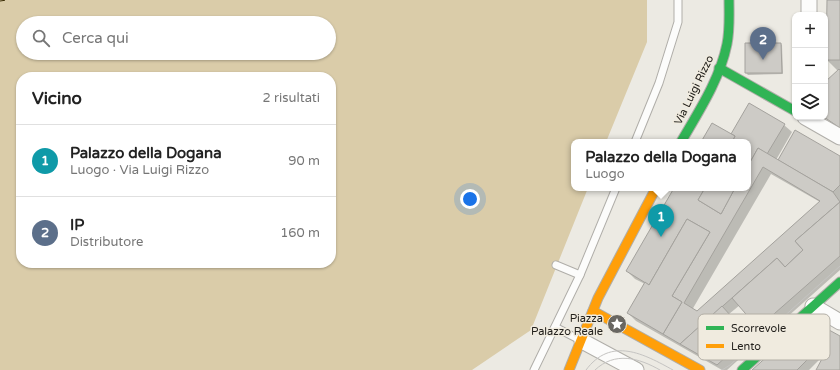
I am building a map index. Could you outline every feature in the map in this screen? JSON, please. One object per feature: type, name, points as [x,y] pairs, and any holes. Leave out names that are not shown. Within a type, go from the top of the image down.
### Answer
[{"type":"main road","name":"Via Luigi Rizzo","points":[[683,139],[720,68],[727,43],[729,0]]},
{"type":"main road","points":[[720,68],[792,110]]},
{"type":"main road","points":[[569,370],[582,341],[598,298],[654,191]]},
{"type":"main road","points":[[804,314],[840,282]]},
{"type":"main road","points":[[593,311],[700,370]]},
{"type":"main road","points":[[742,370],[753,360]]},
{"type":"street","points":[[809,0],[809,12]]},
{"type":"street","points":[[810,120],[840,137]]},
{"type":"street","points":[[813,306],[826,314]]},
{"type":"street","points":[[830,316],[840,322]]},
{"type":"street","points":[[582,341],[636,370]]},
{"type":"lane","points":[[636,139],[659,83],[678,22],[678,0]]},
{"type":"lane","points":[[534,370],[580,275],[615,191]]},
{"type":"lane","points":[[556,265],[580,275]]},
{"type":"lane","points":[[555,327],[582,341]]},
{"type":"shaded area","points":[[0,0],[647,0],[647,42],[607,139],[571,139],[571,191],[587,191],[531,330],[472,370],[0,370]]},
{"type":"building","points":[[827,0],[840,0],[840,60],[828,60]]},
{"type":"building","points":[[745,43],[781,43],[782,73],[745,73]]},
{"type":"building","points":[[839,69],[840,70],[840,128],[828,120],[828,79]]},
{"type":"building","points":[[749,103],[785,124],[767,154],[758,148],[751,161],[751,139],[734,139],[735,136],[731,134]]},
{"type":"building","points":[[712,123],[735,136],[734,139],[703,139]]},
{"type":"building","points":[[795,130],[840,156],[840,185],[833,192],[778,160]]},
{"type":"building","points":[[758,148],[833,192],[840,202],[795,241],[803,250],[785,267],[777,258],[714,314],[698,314],[698,328],[680,344],[663,334],[682,302],[672,296],[710,232],[687,219],[649,285],[626,271],[672,191],[703,191],[698,200],[721,214],[733,191],[749,191],[684,303],[697,311],[820,201],[763,167],[751,188],[751,161]]},
{"type":"building","points":[[703,191],[733,191],[721,214],[698,200]]},
{"type":"building","points":[[840,202],[840,256],[774,314],[746,314],[732,298],[777,258],[785,267],[803,250],[795,241]]},
{"type":"building","points":[[687,219],[710,232],[672,296],[682,302],[663,334],[627,313],[645,282],[649,285]]},
{"type":"building","points":[[722,306],[729,314],[713,314]]},
{"type":"building","points":[[698,328],[698,354],[680,344]]},
{"type":"building","points":[[830,331],[840,336],[840,370],[816,370],[821,360],[830,360]]},
{"type":"building","points":[[708,360],[723,360],[717,365]]},
{"type":"building","points":[[763,360],[807,360],[797,370],[752,370]]},
{"type":"ferry route","points":[[0,1],[7,0]]},
{"type":"tram line","points":[[787,314],[840,266]]},
{"type":"tram line","points":[[586,370],[606,353],[617,351],[628,351],[651,358],[673,370]]},
{"type":"tram line","points":[[595,370],[603,364],[619,358],[627,358],[644,362],[660,370]]},
{"type":"tram line","points":[[722,370],[736,360]]},
{"type":"traffic: fast","points":[[683,139],[702,107],[724,57],[729,33],[729,0]]},
{"type":"traffic: fast","points":[[719,68],[792,109]]},
{"type":"traffic: fast","points":[[804,314],[840,282]]},
{"type":"traffic: fast","points":[[742,370],[753,360]]},
{"type":"traffic: slow","points":[[569,370],[598,298],[654,191]]},
{"type":"traffic: slow","points":[[593,311],[700,370]]},
{"type":"place","name":"IP","points":[[763,60]]},
{"type":"place","name":"Palazzo della Dogana","points":[[661,237]]},
{"type":"place","name":"Piazza Palazzo Reale","points":[[617,324]]}]
